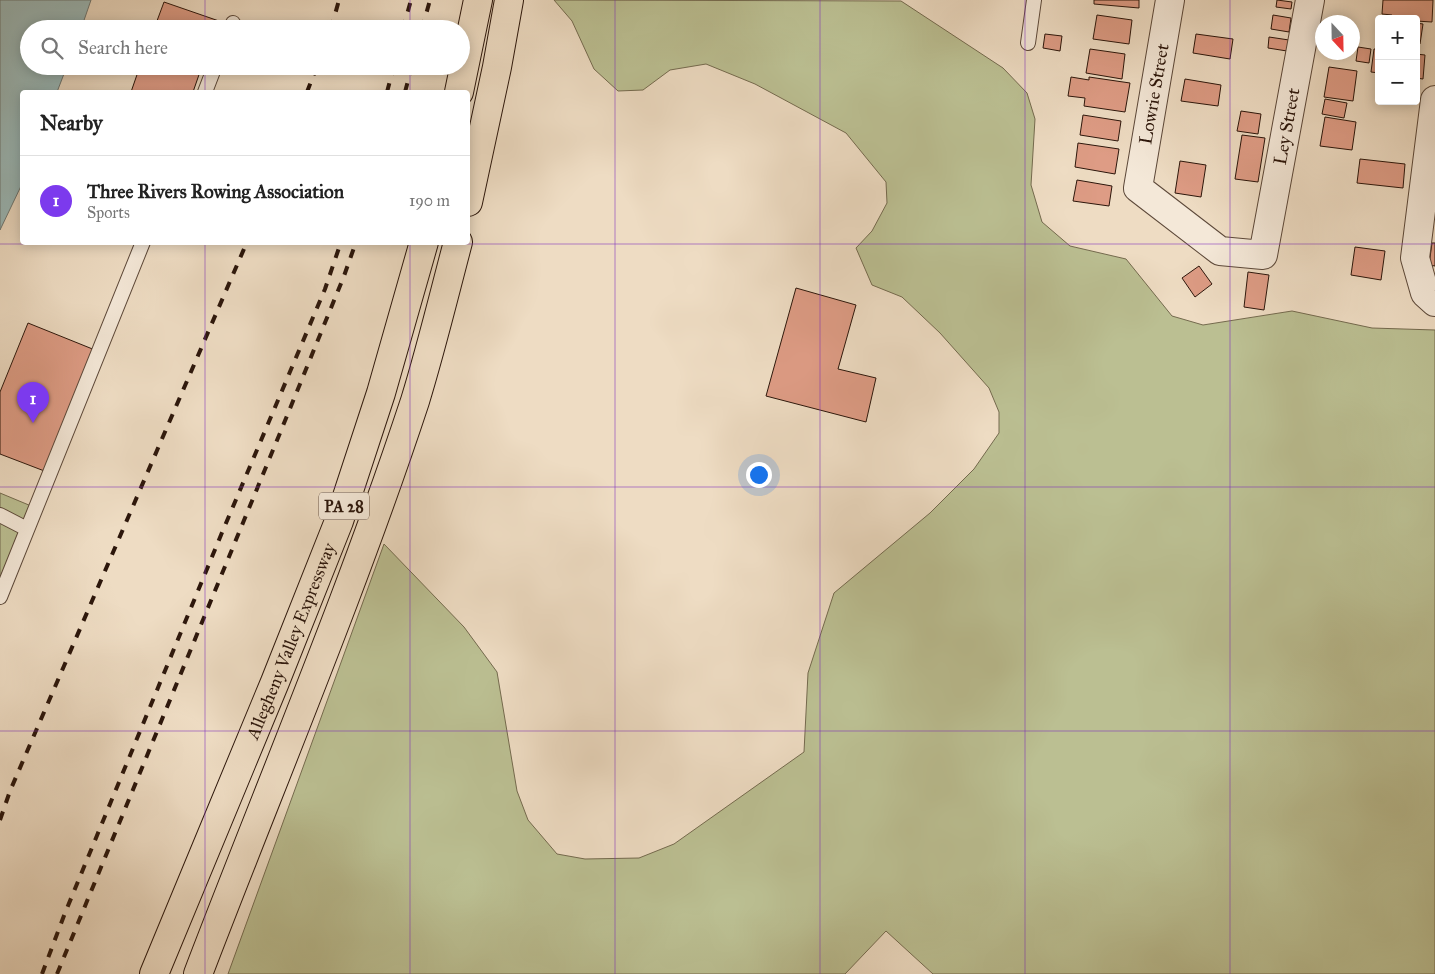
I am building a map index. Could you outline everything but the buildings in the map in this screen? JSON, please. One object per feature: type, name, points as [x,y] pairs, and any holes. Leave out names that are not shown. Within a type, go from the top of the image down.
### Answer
[{"type":"highway","points":[[470,39],[478,0]]},
{"type":"highway","points":[[470,193],[510,0]]},
{"type":"highway","points":[[459,90],[463,75]]},
{"type":"highway","name":"Allegheny Valley Expressway","points":[[154,974],[275,682],[339,520],[381,393],[423,245]]},
{"type":"highway","name":"Allegheny Valley Expressway","points":[[198,974],[370,530],[415,399],[457,245]]},
{"type":"street","name":"Lowrie Street","points":[[1170,0],[1138,188],[1220,251],[1263,255]]},
{"type":"street","name":"Ley Street","points":[[1263,255],[1310,0]]},
{"type":"street","points":[[1435,100],[1415,258],[1425,293],[1435,302]]},
{"type":"lane","points":[[1028,43],[1034,0]]},
{"type":"lane","points":[[206,90],[212,75]]},
{"type":"lane","points":[[0,597],[142,245]]},
{"type":"lane","points":[[0,515],[28,529]]},
{"type":"green space","points":[[554,0],[901,1],[1003,68],[1027,93],[1035,119],[1031,185],[1042,222],[1070,246],[1126,259],[1172,316],[1203,325],[1292,311],[1372,328],[1435,330],[1435,974],[933,974],[886,931],[845,974],[228,974],[384,544],[464,627],[497,672],[517,791],[528,820],[557,854],[585,859],[639,858],[674,844],[804,752],[808,673],[834,593],[930,513],[974,469],[999,433],[999,412],[989,388],[940,333],[902,297],[872,285],[856,248],[872,231],[887,203],[886,182],[846,133],[755,84],[706,64],[670,70],[643,90],[618,91],[594,69],[572,21]]},
{"type":"green space","points":[[0,493],[36,508],[0,601]]},
{"type":"water","points":[[0,0],[91,0],[84,20],[20,20],[20,75],[64,75],[58,90],[20,90],[20,188],[0,230]]},
{"type":"railway","points":[[333,20],[339,0]]},
{"type":"railway","points":[[405,20],[411,0]]},
{"type":"railway","points":[[424,20],[430,0]]},
{"type":"railway","points":[[308,90],[314,75]]},
{"type":"railway","points":[[388,90],[392,75]]},
{"type":"railway","points":[[406,90],[410,75]]},
{"type":"railway","points":[[0,820],[10,791],[246,245]]},
{"type":"railway","points":[[42,974],[65,913],[221,535],[325,289],[340,245]]},
{"type":"railway","points":[[57,974],[280,433],[355,245]]},
{"type":"place","name":"Three Rivers Rowing Association","points":[[33,423]]}]
